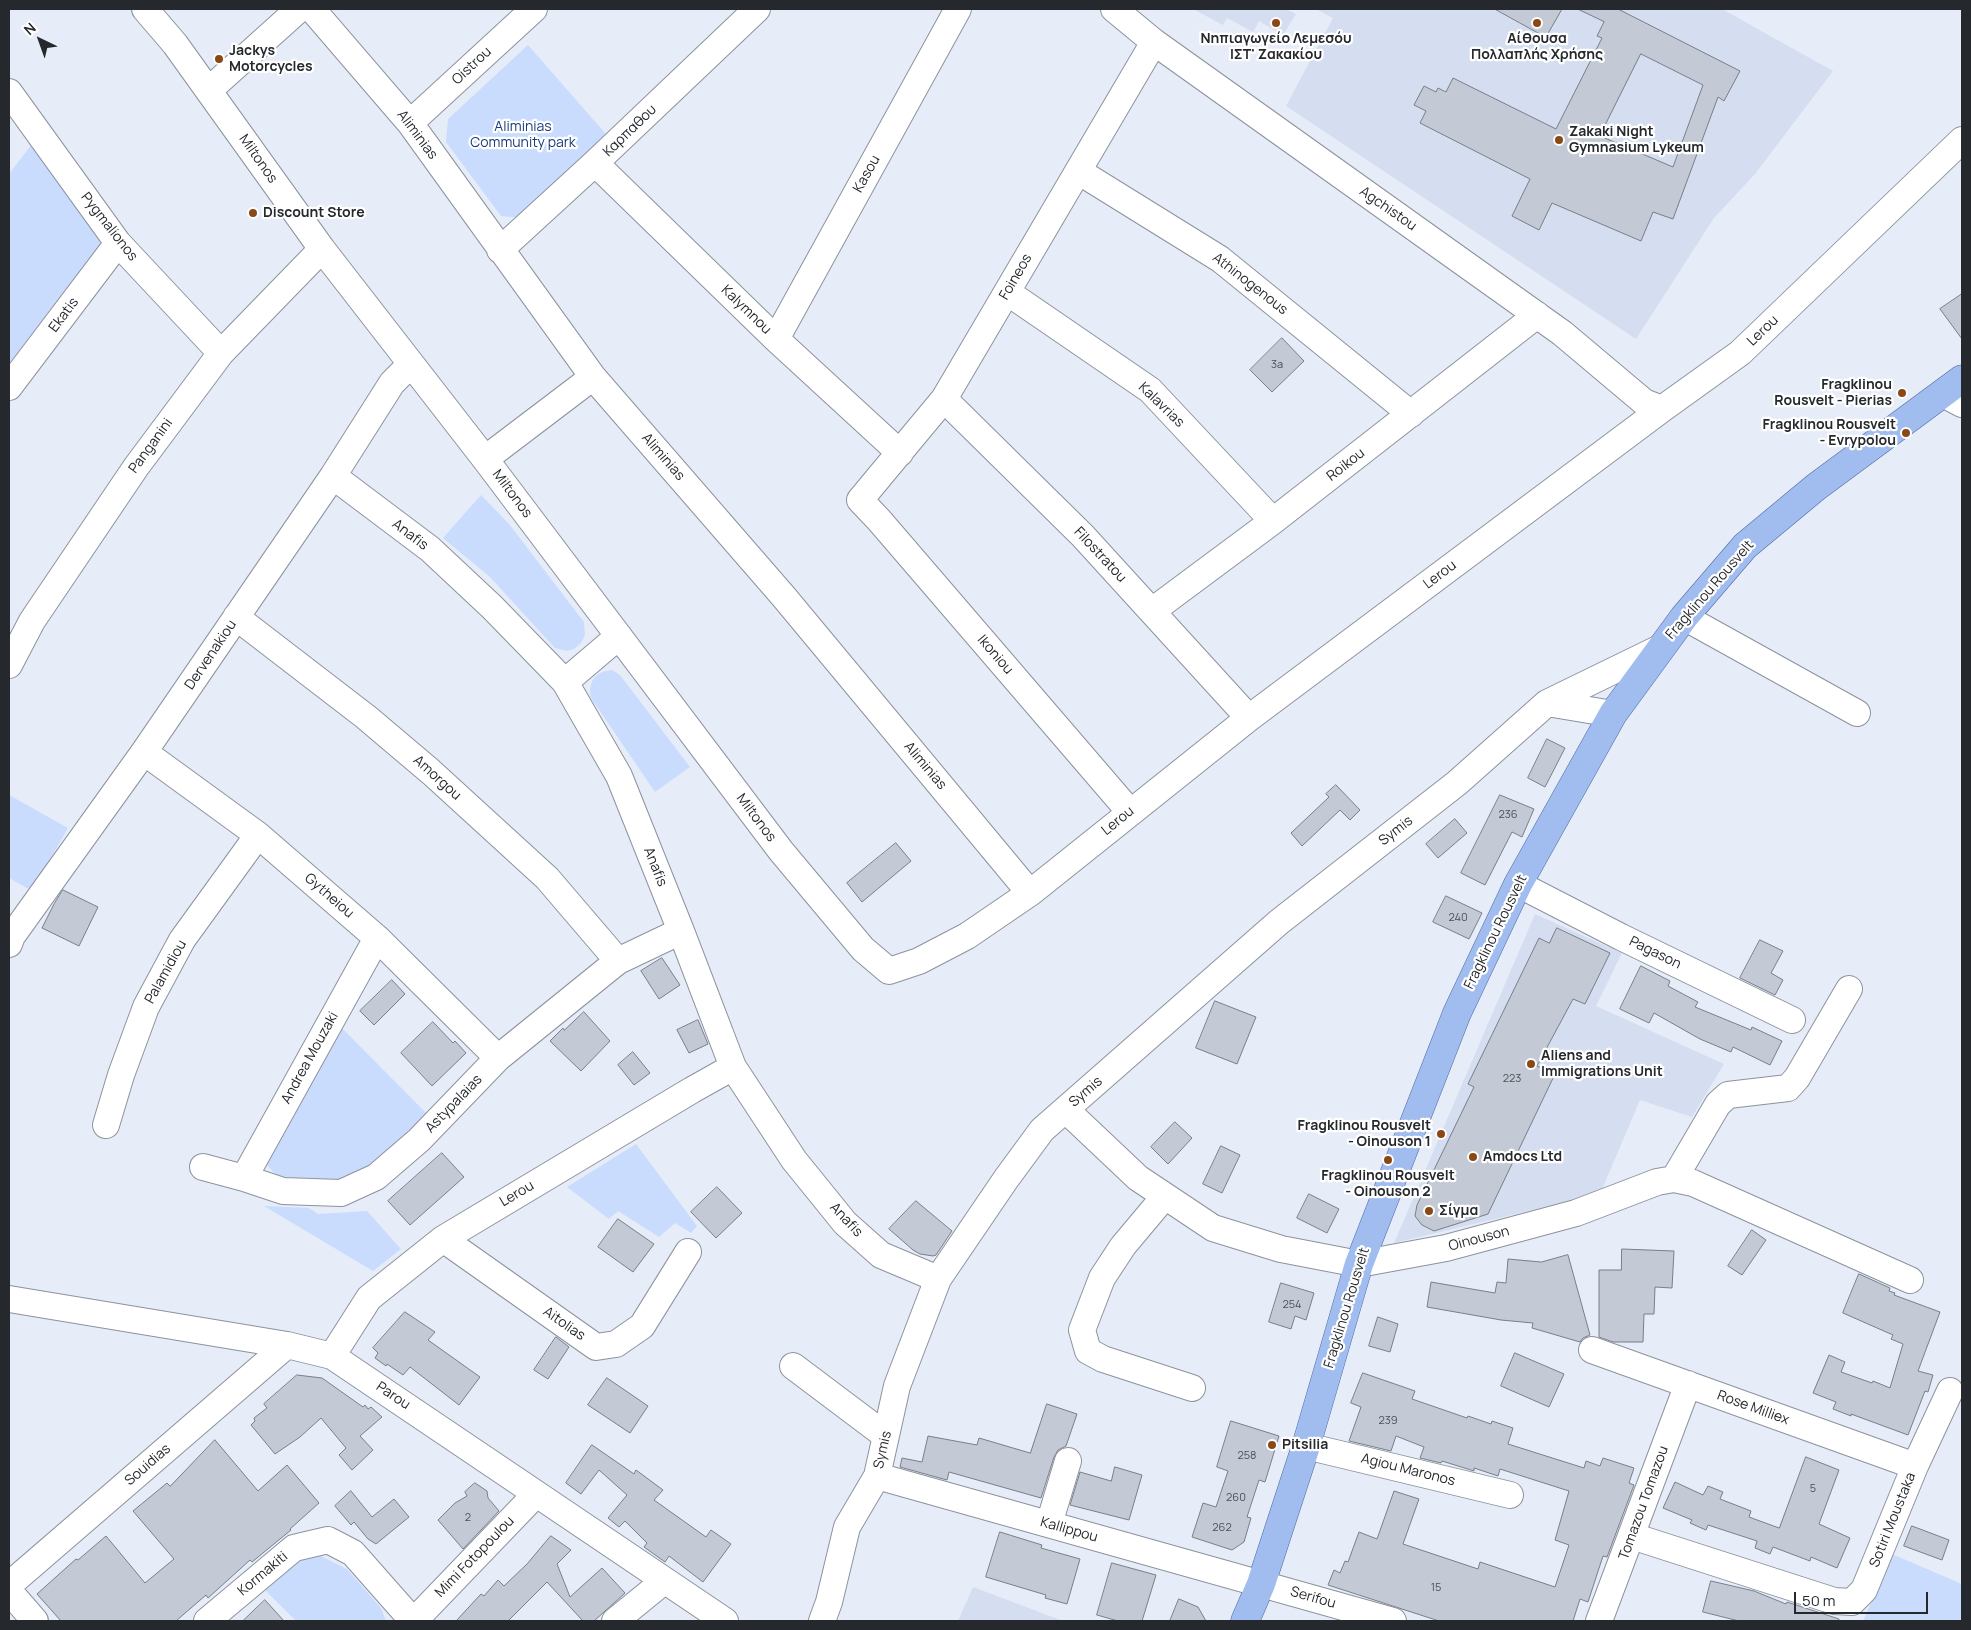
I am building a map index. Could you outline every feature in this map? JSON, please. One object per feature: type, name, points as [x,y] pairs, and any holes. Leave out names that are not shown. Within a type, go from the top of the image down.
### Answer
[{"type":"main road","name":"Fragklinou Rousvelt","points":[[1245,1621],[1261,1584],[1306,1446],[1358,1264],[1457,1014],[1518,884],[1613,714],[1684,617],[1745,546],[1837,470],[1956,392]]},
{"type":"street","name":"Miltonos","points":[[145,9],[175,44],[209,90],[322,249],[485,459],[781,851],[863,949],[889,971]]},
{"type":"street","points":[[209,90],[298,9]]},
{"type":"street","name":"Aliminias","points":[[312,9],[410,123],[593,377],[784,598],[1030,893]]},
{"type":"street","name":"Oistrou","points":[[410,123],[534,9]]},
{"type":"street","name":"Καρπαθου","points":[[500,250],[595,163],[757,9]]},
{"type":"street","name":"Kasou","points":[[776,339],[958,9]]},
{"type":"street","name":"Agchistou","points":[[1114,9],[1154,42],[1562,333],[1644,402],[1662,409]]},
{"type":"street","name":"Foineos","points":[[860,500],[944,399],[1154,42]]},
{"type":"street","name":"Pygmalionos","points":[[9,92],[118,243],[221,353]]},
{"type":"street","name":"Lerou","points":[[889,971],[919,961],[967,936],[1030,893],[1249,718],[1662,409],[1740,353],[1958,153]]},
{"type":"street","name":"Kalymnou","points":[[595,163],[776,339],[900,453]]},
{"type":"street","name":"Athinogenous","points":[[1078,171],[1220,259],[1411,414]]},
{"type":"street","name":"Ekatis","points":[[9,386],[118,243]]},
{"type":"street","name":"Panganini","points":[[9,665],[32,621],[136,467],[221,353],[322,249]]},
{"type":"street","name":"Kalavrias","points":[[1007,292],[1150,390],[1273,521]]},
{"type":"street","name":"Roikou","points":[[1152,612],[1273,521],[1537,315]]},
{"type":"street","name":"Dervenakiou","points":[[9,944],[12,936],[144,752],[333,476],[392,383],[411,364]]},
{"type":"street","points":[[485,459],[593,377]]},
{"type":"street","name":"Filostratou","points":[[944,399],[1083,536],[1249,718]]},
{"type":"street","name":"Anafis","points":[[333,476],[430,549],[492,607],[565,682],[619,776],[733,1067],[794,1160],[845,1222],[881,1255],[938,1279]]},
{"type":"street","name":"Ikoniou","points":[[860,500],[1130,812]]},
{"type":"street","name":"Amorgou","points":[[236,617],[366,717],[431,772],[548,878],[618,961]]},
{"type":"street","points":[[1684,617],[1856,713]]},
{"type":"street","points":[[565,682],[619,636]]},
{"type":"street","name":"Symis","points":[[822,1621],[829,1602],[847,1527],[877,1476],[897,1386],[938,1279],[1042,1130],[1279,922],[1457,783],[1547,703],[1660,648]]},
{"type":"street","points":[[1547,703],[1613,714]]},
{"type":"street","name":"Gytheiou","points":[[144,752],[258,835],[376,938],[498,1058]]},
{"type":"street","name":"Palamidiou","points":[[106,1126],[121,1075],[146,1008],[182,940],[258,835]]},
{"type":"street","name":"Pagason","points":[[1518,884],[1621,937],[1792,1020]]},
{"type":"street","name":"Astypalaias","points":[[202,1167],[283,1191],[341,1193],[376,1177],[419,1140],[498,1058],[618,961],[681,932]]},
{"type":"street","name":"Andrea Mouzaki","points":[[244,1178],[376,938]]},
{"type":"street","points":[[1674,1180],[1718,1104],[1728,1095],[1788,1088],[1796,1078],[1849,989]]},
{"type":"street","name":"Lerou","points":[[332,1356],[369,1298],[442,1239],[733,1067]]},
{"type":"street","name":"Oinouson","points":[[1066,1110],[1138,1178],[1213,1228],[1280,1249],[1358,1264],[1446,1248],[1496,1235],[1576,1213],[1657,1182],[1674,1180],[1693,1183],[1910,1280]]},
{"type":"street","points":[[1165,1196],[1123,1246],[1102,1278],[1082,1330],[1088,1351],[1103,1359],[1192,1388]]},
{"type":"street","name":"Aitolias","points":[[442,1239],[596,1347],[616,1344],[642,1326],[688,1252]]},
{"type":"street","name":"Parou","points":[[9,1299],[287,1345],[332,1356],[725,1621]]},
{"type":"street","name":"Souidias","points":[[9,1585],[287,1345]]},
{"type":"street","name":"Rose Milliex","points":[[1592,1350],[1915,1466]]},
{"type":"street","points":[[793,1366],[886,1436]]},
{"type":"street","name":"Tomazou Tomazou","points":[[1599,1621],[1688,1384]]},
{"type":"street","name":"Sotiri Moustaka","points":[[1632,1536],[1834,1601],[1852,1602],[1864,1590],[1915,1466],[1950,1390]]},
{"type":"street","name":"Agiou Maronos","points":[[1306,1446],[1510,1495]]},
{"type":"street","points":[[1049,1524],[1068,1461]]},
{"type":"street","name":"Kallippou","points":[[877,1476],[1261,1584]]},
{"type":"street","name":"Mimi Fotopoulou","points":[[413,1621],[536,1494]]},
{"type":"street","name":"Kormakiti","points":[[207,1621],[294,1548],[328,1540],[353,1553],[413,1621]]},
{"type":"street","points":[[616,1621],[664,1581]]},
{"type":"street","name":"Serifou","points":[[1261,1584],[1394,1621]]},
{"type":"street","points":[[9,1591],[35,1621]]},
{"type":"shaded area","name":"Νηπιαγωγείο Λεμεσόυ ΙΣΤ' Ζακακίου","points":[[1193,9],[1286,9],[1296,14],[1283,35],[1259,21],[1253,32],[1227,18],[1223,25]]},
{"type":"shaded area","name":"Zakaki Night Gymnasium Lykeum","points":[[1316,9],[1722,9],[1833,71],[1755,174],[1714,218],[1636,339],[1286,106],[1333,18]]},
{"type":"shaded area","points":[[1535,914],[1622,953],[1596,1006],[1724,1064],[1692,1117],[1640,1100],[1600,1194],[1394,1243]]},
{"type":"shaded area","points":[[973,1587],[1063,1621],[958,1621]]},
{"type":"green space","name":"Aliminias Community park","points":[[528,45],[612,141],[522,218],[501,216],[446,142],[448,119]]},
{"type":"green space","points":[[32,144],[104,242],[9,366],[9,174]]},
{"type":"green space","points":[[481,495],[509,524],[584,622],[585,635],[581,643],[574,649],[567,651],[555,648],[490,577],[443,538]]},
{"type":"green space","points":[[612,670],[620,675],[690,767],[655,792],[591,698],[590,692],[594,678],[601,673]]},
{"type":"green space","points":[[9,795],[68,828],[32,891],[9,878]]},
{"type":"green space","points":[[336,1022],[427,1114],[373,1170],[326,1185],[276,1175],[265,1163]]},
{"type":"green space","points":[[636,1144],[697,1226],[691,1233],[675,1223],[659,1237],[618,1211],[609,1219],[567,1187]]},
{"type":"green space","points":[[264,1206],[309,1208],[318,1214],[367,1211],[401,1249],[373,1271]]},
{"type":"green space","points":[[1892,1554],[1962,1584],[1962,1621],[1863,1621]]},
{"type":"green space","points":[[319,1555],[347,1569],[381,1608],[386,1621],[296,1621],[263,1588],[299,1559]]},
{"type":"building","name":"Αίθουσα Πολλαπλής Χρήσης","points":[[1495,9],[1562,9],[1546,37]]},
{"type":"building","points":[[1578,9],[1618,9],[1740,71],[1724,101],[1718,97],[1673,219],[1653,212],[1641,241],[1552,203],[1539,230],[1512,216],[1530,179],[1420,123],[1426,111],[1414,105],[1424,86],[1436,92],[1438,88],[1446,92],[1453,78],[1556,129],[1602,38],[1597,36],[1604,22]],"holes":[[[1641,54],[1703,85],[1673,167],[1600,136]]]},
{"type":"building","points":[[1962,294],[1962,339],[1940,309]]},
{"type":"building","points":[[1282,338],[1304,361],[1272,392],[1250,370]]},
{"type":"building","points":[[1547,739],[1565,748],[1545,787],[1528,778]]},
{"type":"building","points":[[1336,785],[1360,810],[1350,820],[1340,810],[1302,846],[1291,833],[1329,797],[1326,794]]},
{"type":"building","points":[[1500,795],[1534,809],[1522,837],[1512,832],[1485,885],[1461,873]]},
{"type":"building","points":[[1455,819],[1467,833],[1438,858],[1426,844]]},
{"type":"building","points":[[896,843],[911,861],[862,902],[847,883]]},
{"type":"building","points":[[63,890],[98,907],[79,946],[42,928]]},
{"type":"building","points":[[1446,896],[1482,913],[1469,939],[1433,922]]},
{"type":"building","points":[[1557,928],[1610,953],[1585,1004],[1573,999],[1537,1066],[1555,1074],[1488,1214],[1434,1231],[1422,1225],[1415,1216],[1417,1205],[1474,1087],[1468,1084],[1539,938],[1549,943]]},
{"type":"building","points":[[1760,940],[1783,951],[1771,973],[1783,980],[1775,995],[1740,978]]},
{"type":"building","points":[[662,958],[680,985],[659,999],[641,971]]},
{"type":"building","points":[[1641,966],[1670,981],[1668,986],[1698,1002],[1695,1007],[1751,1030],[1752,1027],[1782,1041],[1770,1065],[1733,1047],[1731,1052],[1700,1039],[1654,1013],[1649,1023],[1620,1009]]},
{"type":"building","points":[[392,980],[405,994],[374,1025],[360,1011]]},
{"type":"building","points":[[1215,1001],[1256,1017],[1237,1064],[1196,1048]]},
{"type":"building","points":[[584,1012],[610,1041],[581,1071],[550,1041]]},
{"type":"building","points":[[698,1020],[708,1044],[689,1053],[677,1030]]},
{"type":"building","points":[[433,1022],[453,1043],[455,1041],[466,1053],[432,1086],[401,1053]]},
{"type":"building","points":[[633,1052],[650,1073],[634,1085],[618,1065]]},
{"type":"building","points":[[1175,1122],[1192,1138],[1168,1164],[1151,1147]]},
{"type":"building","points":[[1221,1146],[1240,1155],[1222,1193],[1203,1184]]},
{"type":"building","points":[[442,1153],[464,1177],[410,1225],[388,1201]]},
{"type":"building","points":[[717,1187],[742,1213],[716,1238],[691,1212]]},
{"type":"building","points":[[1309,1194],[1339,1209],[1327,1233],[1297,1218]]},
{"type":"building","points":[[916,1201],[952,1231],[936,1255],[920,1254],[889,1229]]},
{"type":"building","points":[[618,1219],[654,1244],[633,1272],[598,1247]]},
{"type":"building","points":[[1752,1230],[1766,1240],[1742,1275],[1728,1266]]},
{"type":"building","points":[[1622,1249],[1674,1251],[1672,1288],[1655,1287],[1654,1314],[1644,1314],[1643,1342],[1613,1342],[1599,1337],[1599,1270],[1621,1270]]},
{"type":"building","points":[[1568,1255],[1590,1335],[1583,1338],[1580,1342],[1532,1328],[1533,1323],[1501,1320],[1427,1307],[1431,1282],[1495,1293],[1497,1282],[1506,1283],[1508,1259],[1541,1262]]},
{"type":"building","points":[[1859,1274],[1890,1288],[1889,1291],[1895,1293],[1894,1295],[1940,1312],[1918,1371],[1933,1375],[1928,1392],[1925,1391],[1908,1435],[1833,1409],[1836,1402],[1813,1393],[1829,1355],[1845,1362],[1841,1372],[1890,1388],[1903,1344],[1891,1339],[1893,1335],[1843,1313]]},
{"type":"building","points":[[1281,1283],[1314,1293],[1306,1320],[1295,1316],[1291,1329],[1269,1322]]},
{"type":"building","points":[[405,1312],[435,1332],[428,1340],[480,1377],[459,1405],[410,1367],[403,1375],[375,1358],[378,1353],[373,1348]]},
{"type":"building","points":[[1378,1317],[1398,1324],[1390,1352],[1369,1346]]},
{"type":"building","points":[[556,1337],[569,1347],[548,1379],[534,1370]]},
{"type":"building","points":[[1515,1353],[1564,1374],[1549,1407],[1501,1386]]},
{"type":"building","points":[[1363,1373],[1415,1391],[1412,1399],[1467,1418],[1468,1416],[1491,1424],[1492,1421],[1513,1428],[1508,1444],[1584,1468],[1586,1461],[1600,1466],[1603,1458],[1634,1468],[1629,1483],[1634,1485],[1607,1557],[1603,1556],[1588,1602],[1580,1599],[1573,1621],[1439,1621],[1328,1585],[1334,1570],[1340,1573],[1345,1561],[1348,1562],[1359,1532],[1377,1539],[1394,1491],[1419,1499],[1403,1544],[1478,1569],[1480,1562],[1555,1587],[1569,1545],[1555,1540],[1569,1491],[1500,1469],[1498,1476],[1474,1468],[1474,1471],[1442,1461],[1441,1463],[1420,1458],[1424,1447],[1396,1436],[1391,1451],[1349,1441],[1361,1407],[1351,1403]]},
{"type":"building","points":[[297,1375],[322,1378],[363,1407],[365,1405],[368,1409],[371,1407],[382,1417],[360,1436],[373,1450],[352,1470],[339,1455],[346,1448],[321,1418],[300,1437],[275,1454],[251,1425],[255,1421],[254,1418],[267,1408],[264,1404]]},
{"type":"building","points":[[607,1378],[648,1406],[630,1433],[588,1405]]},
{"type":"building","points":[[1047,1404],[1077,1414],[1066,1446],[1058,1450],[1054,1457],[1041,1498],[949,1472],[947,1480],[900,1467],[902,1458],[922,1462],[928,1436],[977,1445],[979,1438],[1030,1453]]},
{"type":"building","points":[[1231,1421],[1279,1436],[1265,1482],[1259,1480],[1247,1517],[1251,1518],[1244,1542],[1232,1550],[1192,1537],[1203,1503],[1216,1507],[1228,1471],[1217,1467]]},
{"type":"building","points":[[215,1440],[258,1491],[287,1465],[319,1503],[291,1530],[252,1562],[250,1560],[208,1598],[206,1595],[176,1621],[61,1621],[37,1594],[76,1559],[78,1560],[106,1536],[145,1583],[174,1559],[133,1511],[167,1483],[170,1486]]},
{"type":"building","points":[[592,1445],[634,1474],[636,1470],[663,1490],[654,1500],[706,1537],[711,1530],[731,1544],[703,1582],[669,1556],[665,1562],[644,1547],[647,1543],[625,1521],[619,1527],[608,1518],[627,1495],[599,1470],[581,1494],[566,1483]]},
{"type":"building","points":[[1806,1457],[1839,1470],[1819,1524],[1850,1538],[1837,1568],[1811,1557],[1810,1561],[1773,1547],[1770,1554],[1755,1548],[1757,1541],[1708,1525],[1706,1530],[1690,1523],[1692,1520],[1663,1508],[1675,1482],[1703,1495],[1708,1486],[1723,1492],[1720,1499],[1751,1511],[1749,1517],[1779,1528]]},
{"type":"building","points":[[1115,1467],[1142,1475],[1129,1520],[1070,1505],[1080,1472],[1111,1481]]},
{"type":"building","points":[[475,1483],[487,1491],[488,1498],[499,1511],[463,1549],[438,1520],[455,1503],[467,1496],[465,1492]]},
{"type":"building","points":[[351,1491],[372,1517],[394,1499],[409,1517],[376,1544],[368,1539],[354,1522],[351,1525],[335,1506]]},
{"type":"building","points":[[1912,1526],[1949,1540],[1942,1560],[1904,1546]]},
{"type":"building","points":[[1000,1532],[1042,1545],[1041,1548],[1080,1559],[1067,1604],[1045,1598],[1046,1595],[986,1577]]},
{"type":"building","points":[[551,1536],[571,1550],[557,1564],[570,1597],[602,1568],[625,1593],[594,1621],[583,1621],[547,1582],[508,1621],[456,1621],[481,1594],[484,1596],[498,1580],[504,1586],[527,1564]]},
{"type":"building","points":[[1112,1563],[1156,1575],[1142,1621],[1118,1621],[1097,1615]]},
{"type":"building","points":[[1711,1581],[1754,1591],[1786,1604],[1787,1602],[1839,1619],[1839,1621],[1739,1621],[1703,1612]]},
{"type":"building","points":[[1179,1599],[1198,1607],[1206,1621],[1170,1621]]},
{"type":"building","points":[[265,1600],[284,1621],[243,1621]]},
{"type":"place","name":"Νηπιαγωγείο Λεμεσόυ ΙΣΤ' Ζακακίου","points":[[1276,23]]},
{"type":"place","name":"Αίθουσα Πολλαπλής Χρήσης","points":[[1537,23]]},
{"type":"place","name":"Jackys Motorcycles","points":[[219,59]]},
{"type":"place","name":"Zakaki Night Gymnasium Lykeum","points":[[1559,140]]},
{"type":"place","name":"Discount Store","points":[[253,213]]},
{"type":"place","name":"Fragklinou Rousvelt - Pierias","points":[[1902,393]]},
{"type":"place","name":"Fragklinou Rousvelt - Evrypolou","points":[[1906,433]]},
{"type":"place","name":"Aliens and Immigrations Unit","points":[[1531,1064]]},
{"type":"place","name":"Fragklinou Rousvelt - Oinouson 1","points":[[1441,1134]]},
{"type":"place","name":"Amdocs Ltd","points":[[1473,1157]]},
{"type":"place","name":"Fragklinou Rousvelt - Oinouson 2","points":[[1388,1160]]},
{"type":"place","name":"Σίγμα","points":[[1429,1211]]},
{"type":"place","name":"Pitsilia","points":[[1272,1445]]}]
